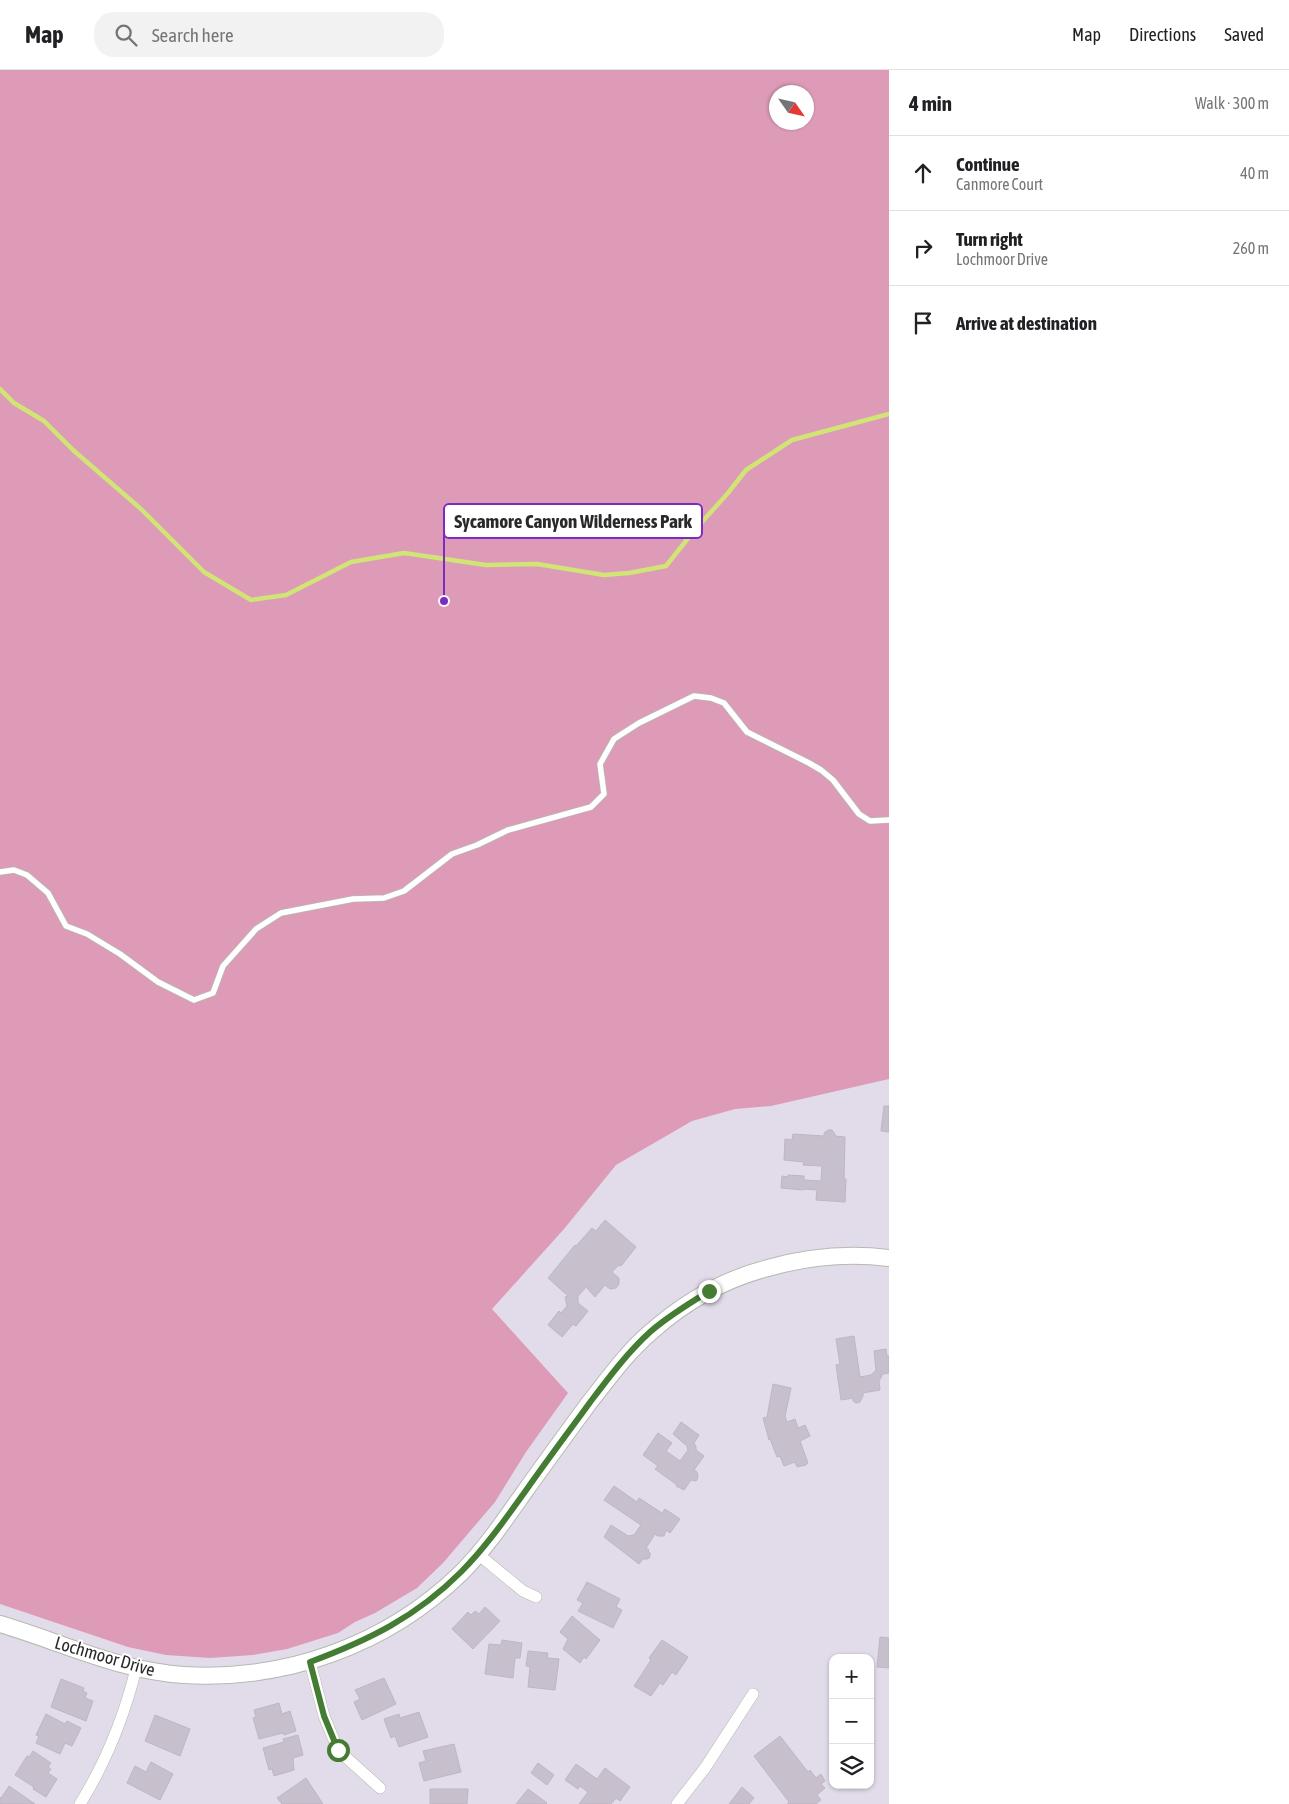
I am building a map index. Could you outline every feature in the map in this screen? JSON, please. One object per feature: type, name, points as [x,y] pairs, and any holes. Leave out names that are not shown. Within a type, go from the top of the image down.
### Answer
[{"type":"street","name":"Lochmoor Drive","points":[[0,1624],[136,1669],[184,1675],[232,1675],[282,1669],[310,1662],[355,1645],[416,1610],[448,1585],[478,1554],[614,1371],[651,1331],[675,1312],[731,1280],[784,1263],[831,1256],[889,1258]]},
{"type":"street","points":[[478,1554],[523,1591],[536,1597]]},
{"type":"street","points":[[310,1662],[324,1716],[338,1750],[380,1788]]},
{"type":"street","points":[[80,1804],[107,1755],[126,1708],[136,1669]]},
{"type":"street","points":[[677,1804],[706,1768],[753,1694]]},
{"type":"lane","points":[[0,872],[14,870],[27,875],[48,893],[66,926],[87,934],[120,954],[158,982],[194,1000],[213,993],[223,966],[256,930],[281,913],[353,899],[384,898],[404,891],[452,854],[477,845],[508,830],[591,807],[604,794],[600,764],[614,739],[640,723],[694,696],[711,698],[724,703],[747,732],[821,770],[833,780],[859,814],[870,821],[889,820]]},
{"type":"shaded area","points":[[0,70],[889,70],[889,1079],[771,1106],[735,1109],[692,1121],[616,1165],[564,1229],[492,1309],[568,1393],[526,1452],[495,1502],[443,1563],[417,1588],[338,1633],[287,1649],[253,1655],[210,1658],[166,1655],[128,1647],[0,1604]]},
{"type":"building","points":[[884,1106],[889,1106],[889,1132],[881,1131]]},
{"type":"building","points":[[832,1130],[835,1136],[845,1137],[845,1202],[816,1200],[817,1190],[781,1188],[782,1176],[804,1176],[804,1180],[821,1181],[822,1166],[803,1165],[804,1162],[784,1160],[785,1139],[792,1140],[793,1134],[824,1136],[824,1133]]},
{"type":"building","points":[[605,1220],[636,1247],[621,1266],[619,1265],[612,1272],[619,1278],[619,1284],[616,1288],[610,1289],[605,1285],[595,1297],[586,1287],[578,1296],[578,1303],[588,1311],[576,1326],[573,1324],[562,1337],[548,1325],[559,1311],[561,1313],[567,1306],[565,1297],[568,1296],[548,1278],[575,1245],[592,1228],[596,1231]]},
{"type":"building","points":[[854,1336],[860,1377],[871,1375],[876,1370],[874,1351],[886,1349],[887,1356],[889,1356],[889,1373],[883,1374],[879,1381],[880,1390],[863,1393],[860,1402],[856,1403],[853,1401],[853,1398],[841,1400],[836,1365],[840,1364],[836,1339]]},
{"type":"building","points":[[773,1384],[791,1388],[785,1416],[787,1422],[795,1419],[798,1428],[805,1425],[810,1436],[800,1441],[808,1463],[806,1465],[797,1467],[795,1462],[784,1466],[780,1456],[777,1457],[769,1440],[763,1418],[767,1417]]},
{"type":"building","points":[[681,1422],[699,1435],[694,1443],[696,1450],[704,1456],[694,1470],[697,1472],[698,1478],[696,1481],[691,1480],[684,1490],[655,1469],[658,1466],[643,1455],[658,1433],[672,1443],[666,1451],[680,1461],[688,1450],[687,1446],[673,1434]]},
{"type":"building","points":[[614,1486],[637,1502],[639,1498],[662,1513],[665,1509],[680,1519],[670,1533],[666,1530],[664,1536],[655,1534],[646,1548],[649,1550],[650,1557],[643,1559],[639,1564],[604,1537],[611,1525],[628,1536],[634,1535],[641,1525],[604,1500]]},
{"type":"building","points":[[587,1582],[620,1599],[616,1607],[622,1610],[613,1628],[578,1611],[583,1603],[577,1600]]},
{"type":"building","points":[[485,1607],[500,1621],[473,1649],[452,1629],[468,1612],[471,1615],[475,1611],[479,1614]]},
{"type":"building","points":[[572,1616],[600,1640],[586,1659],[584,1657],[580,1663],[563,1649],[568,1639],[560,1632]]},
{"type":"building","points":[[880,1637],[889,1638],[889,1668],[877,1667]]},
{"type":"building","points":[[502,1640],[522,1643],[520,1658],[515,1658],[513,1678],[485,1674],[489,1644],[501,1645]]},
{"type":"building","points":[[662,1640],[688,1657],[676,1675],[672,1672],[663,1685],[660,1683],[651,1696],[634,1686],[651,1660],[649,1658]]},
{"type":"building","points":[[528,1651],[548,1653],[547,1658],[559,1659],[555,1690],[528,1687],[530,1667],[526,1666]]},
{"type":"building","points":[[384,1678],[396,1704],[362,1720],[354,1702],[360,1699],[355,1690]]},
{"type":"building","points":[[61,1679],[84,1688],[83,1691],[87,1693],[85,1698],[93,1701],[86,1721],[51,1707]]},
{"type":"building","points":[[279,1703],[282,1714],[290,1711],[296,1731],[259,1739],[253,1718],[256,1717],[254,1710]]},
{"type":"building","points":[[419,1712],[428,1737],[399,1747],[395,1736],[391,1738],[384,1719],[399,1714],[400,1718]]},
{"type":"building","points":[[46,1714],[65,1724],[67,1721],[81,1728],[72,1746],[65,1743],[60,1754],[36,1743],[39,1736],[36,1735]]},
{"type":"building","points":[[155,1715],[190,1729],[180,1756],[145,1741]]},
{"type":"building","points":[[298,1735],[303,1755],[293,1758],[294,1770],[274,1776],[272,1769],[269,1770],[263,1748],[284,1742],[283,1739]]},
{"type":"building","points":[[780,1736],[808,1772],[810,1770],[816,1778],[821,1774],[825,1781],[821,1784],[825,1788],[817,1795],[821,1800],[816,1804],[787,1804],[789,1802],[754,1756]]},
{"type":"building","points":[[454,1744],[461,1772],[424,1781],[419,1763],[426,1761],[423,1751]]},
{"type":"building","points":[[33,1751],[51,1763],[48,1767],[51,1769],[48,1773],[57,1779],[46,1797],[15,1775],[27,1756],[29,1757]]},
{"type":"building","points":[[151,1762],[173,1774],[160,1800],[127,1783],[135,1766],[146,1772]]},
{"type":"building","points":[[538,1763],[554,1775],[547,1785],[531,1773]]},
{"type":"building","points":[[576,1764],[597,1779],[605,1768],[630,1787],[620,1801],[616,1798],[611,1804],[579,1804],[588,1792],[580,1786],[578,1789],[565,1780]]},
{"type":"building","points":[[306,1778],[323,1804],[282,1804],[277,1798]]},
{"type":"building","points":[[9,1786],[35,1804],[0,1804],[0,1798]]},
{"type":"building","points":[[742,1787],[754,1798],[749,1804],[729,1804]]},
{"type":"building","points":[[430,1789],[468,1789],[467,1804],[430,1804]]},
{"type":"building","points":[[528,1789],[547,1803],[516,1804]]},
{"type":"waterway","points":[[0,389],[14,403],[44,421],[73,450],[141,509],[204,572],[251,600],[286,595],[351,562],[404,553],[486,565],[537,564],[604,575],[629,573],[666,566],[746,470],[792,440],[889,414]]},
{"type":"place","name":"Sycamore Canyon Wilderness Park","points":[[444,601]]},
{"type":"route","points":[[338,1750],[324,1716],[310,1662],[355,1645],[398,1622],[433,1598],[448,1585],[492,1537],[630,1352],[651,1331],[675,1312],[709,1291]]}]
